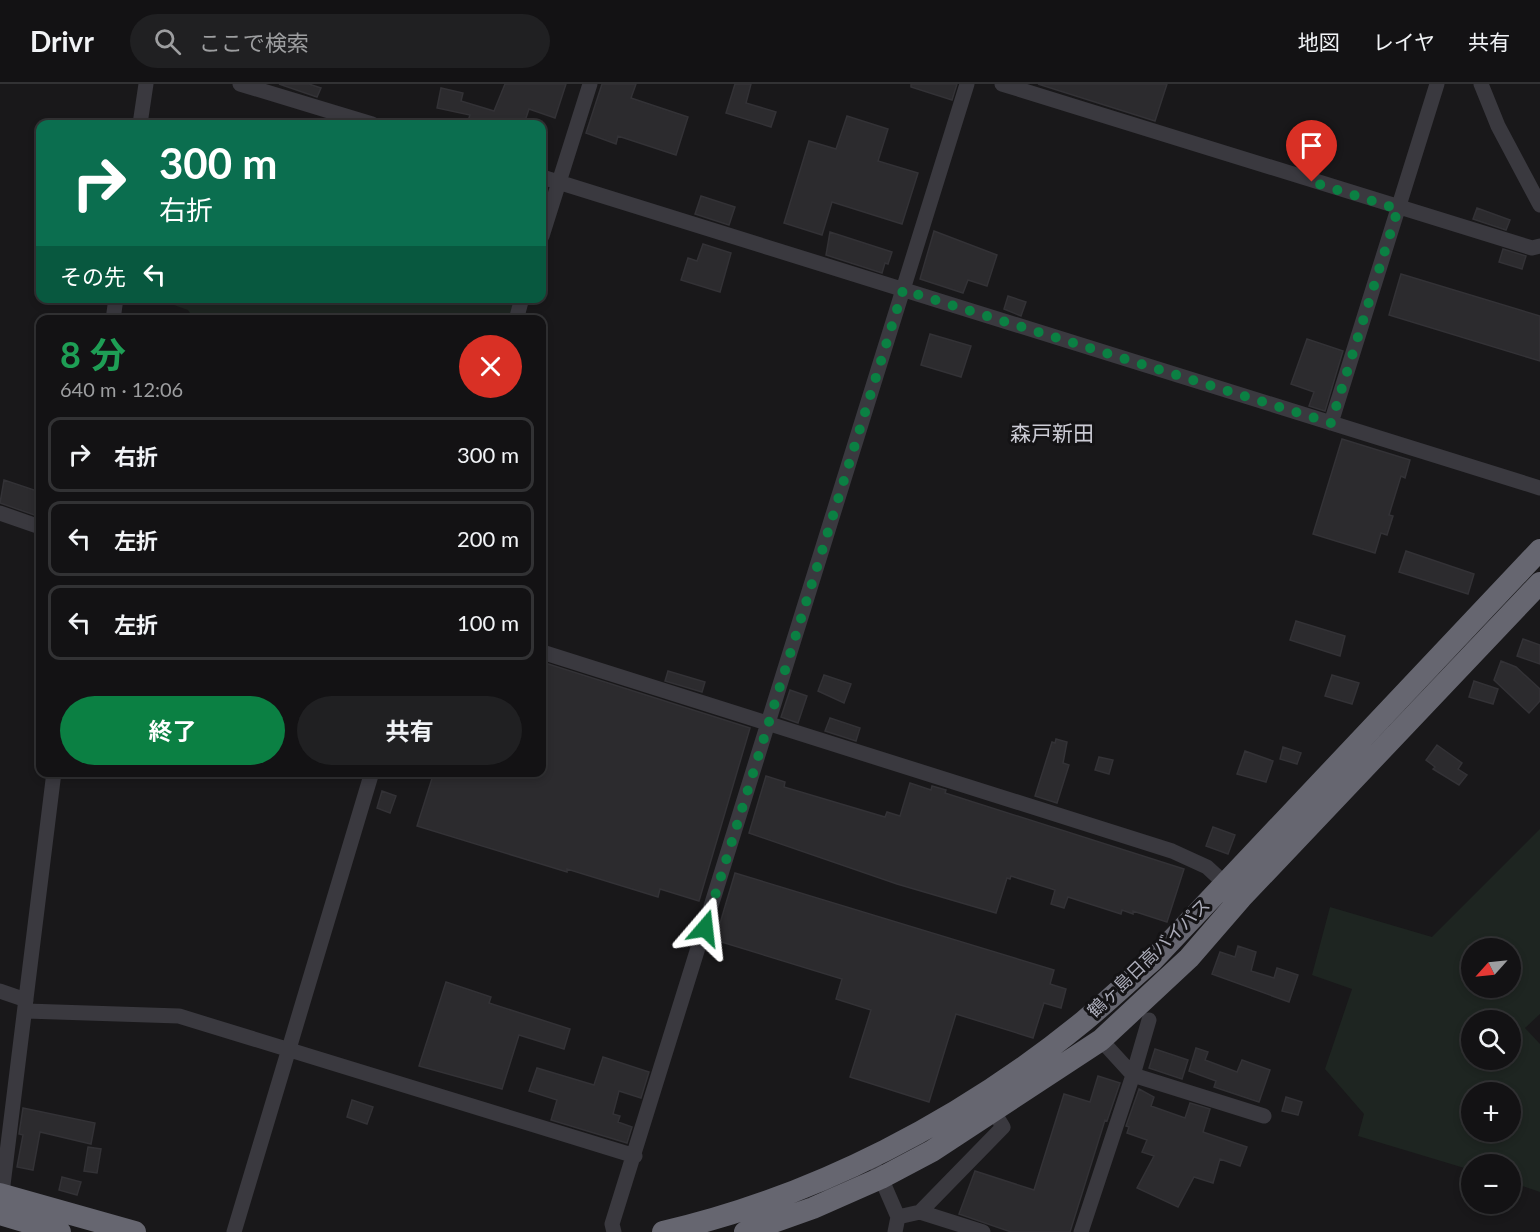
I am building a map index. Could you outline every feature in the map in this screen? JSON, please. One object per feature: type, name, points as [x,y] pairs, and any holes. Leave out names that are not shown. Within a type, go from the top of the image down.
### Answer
[{"type":"highway","name":"鶴ヶ島日高バイパス","points":[[745,1232],[813,1208],[881,1178],[932,1151],[1101,1040],[1189,958],[1233,890],[1540,550]]},
{"type":"highway","name":"鶴ヶ島日高バイパス","points":[[663,1232],[807,1187],[871,1156],[955,1111],[1008,1077],[1084,1022],[1233,890],[1540,583]]},
{"type":"highway","points":[[1,1204],[60,1232]]},
{"type":"highway","points":[[1,1204],[135,1232]]},
{"type":"street","points":[[141,120],[146,84]]},
{"type":"street","points":[[240,84],[359,120]]},
{"type":"street","points":[[546,222],[590,84]]},
{"type":"street","points":[[614,1232],[612,1224],[968,84]]},
{"type":"street","points":[[1002,84],[1398,209],[1532,248],[1540,246]]},
{"type":"street","points":[[1331,423],[1437,84]]},
{"type":"street","points":[[1481,84],[1503,136],[1540,205]]},
{"type":"street","points":[[546,178],[1540,488]]},
{"type":"street","points":[[0,513],[36,526]]},
{"type":"street","points":[[546,653],[1172,851],[1207,867],[1233,890]]},
{"type":"street","points":[[1,1204],[53,777]]},
{"type":"street","points":[[234,1232],[371,777]]},
{"type":"street","points":[[0,991],[26,1006],[179,1016],[635,1156]]},
{"type":"street","points":[[1081,1232],[1149,1020]]},
{"type":"street","points":[[1101,1040],[1133,1075],[1264,1116]]},
{"type":"street","points":[[871,1156],[881,1178],[896,1225],[920,1212],[1003,1127],[993,1112]]},
{"type":"street","points":[[920,1212],[983,1232]]},
{"type":"shaded area","points":[[168,303],[514,303],[510,315],[191,315],[188,310]]},
{"type":"shaded area","points":[[1540,829],[1540,1014],[1525,1028],[1540,1044],[1540,1192],[1521,1185],[1521,1154],[1461,1154],[1461,1167],[1358,1136],[1364,1114],[1325,1069],[1352,989],[1312,975],[1330,907],[1432,937]]},
{"type":"building","points":[[279,84],[309,84],[321,88],[317,97]]},
{"type":"building","points":[[505,84],[566,84],[555,118],[529,109],[525,120],[468,120],[470,115],[437,108],[441,88],[463,93],[461,101],[494,111]]},
{"type":"building","points":[[602,84],[636,84],[631,98],[688,117],[676,155],[618,136],[616,144],[586,133]]},
{"type":"building","points":[[735,84],[751,84],[746,103],[776,112],[771,127],[726,113]]},
{"type":"building","points":[[911,84],[957,84],[952,100],[911,87]]},
{"type":"building","points":[[1038,84],[1167,84],[1155,121]]},
{"type":"building","points":[[847,116],[888,129],[878,161],[918,173],[902,224],[832,202],[822,235],[784,223],[809,141],[836,149]]},
{"type":"building","points":[[701,196],[735,207],[729,225],[695,214]]},
{"type":"building","points":[[1477,208],[1510,220],[1506,230],[1473,219]]},
{"type":"building","points":[[934,231],[997,255],[987,286],[968,280],[963,293],[920,279]]},
{"type":"building","points":[[830,232],[892,252],[888,264],[885,263],[882,273],[826,255]]},
{"type":"building","points":[[703,244],[731,253],[720,292],[681,280],[688,258],[697,261]]},
{"type":"building","points":[[1503,249],[1526,256],[1522,269],[1499,262]]},
{"type":"building","points":[[1401,274],[1540,316],[1540,361],[1389,315]]},
{"type":"building","points":[[1008,296],[1026,302],[1021,316],[1004,309]]},
{"type":"building","points":[[930,334],[971,346],[961,377],[921,365]]},
{"type":"building","points":[[1307,339],[1343,351],[1325,411],[1309,406],[1314,392],[1291,384]]},
{"type":"building","points":[[1342,439],[1410,460],[1405,478],[1401,476],[1389,515],[1393,516],[1387,535],[1381,533],[1375,553],[1313,534]]},
{"type":"building","points":[[4,480],[36,491],[36,516],[0,503]]},
{"type":"building","points":[[1406,551],[1474,574],[1468,594],[1399,572]]},
{"type":"building","points":[[1296,621],[1345,636],[1340,656],[1290,640]]},
{"type":"building","points":[[1523,639],[1540,645],[1540,664],[1517,656]]},
{"type":"building","points":[[1501,661],[1516,667],[1540,689],[1540,701],[1529,713],[1494,680]]},
{"type":"building","points":[[546,663],[750,728],[699,901],[660,889],[658,897],[417,826],[432,777],[546,777]]},
{"type":"building","points":[[668,671],[705,682],[702,692],[665,681]]},
{"type":"building","points":[[824,675],[851,684],[844,703],[818,691]]},
{"type":"building","points":[[1332,675],[1359,683],[1352,704],[1325,696]]},
{"type":"building","points":[[1474,681],[1498,689],[1493,704],[1469,697]]},
{"type":"building","points":[[790,690],[807,696],[798,723],[781,717]]},
{"type":"building","points":[[830,718],[860,728],[856,741],[825,731]]},
{"type":"building","points":[[1056,739],[1067,742],[1063,763],[1069,765],[1057,803],[1035,796],[1052,742],[1055,743]]},
{"type":"building","points":[[1437,745],[1462,763],[1458,769],[1467,775],[1459,785],[1433,769],[1435,767],[1426,760]]},
{"type":"building","points":[[1283,747],[1301,753],[1297,764],[1280,759]]},
{"type":"building","points":[[1245,751],[1273,761],[1266,782],[1237,774]]},
{"type":"building","points":[[1099,757],[1113,760],[1109,774],[1095,770]]},
{"type":"building","points":[[766,776],[785,782],[784,787],[885,817],[887,812],[900,816],[910,783],[931,790],[932,786],[946,790],[945,793],[1184,869],[1167,922],[1133,911],[1133,914],[1122,910],[1121,914],[1068,897],[1064,908],[1051,904],[1055,890],[1011,876],[1010,879],[1007,878],[996,913],[897,884],[749,833]]},
{"type":"building","points":[[382,791],[396,796],[390,813],[377,808]]},
{"type":"building","points":[[1213,827],[1235,835],[1228,854],[1206,846]]},
{"type":"building","points":[[735,873],[1054,970],[1050,984],[1066,989],[1061,1008],[1044,1003],[1033,1038],[956,1014],[929,1102],[850,1077],[871,1010],[836,999],[842,979],[715,940]]},
{"type":"building","points":[[1238,946],[1256,952],[1251,971],[1274,978],[1277,968],[1298,975],[1289,1002],[1212,974],[1220,952],[1235,957]]},
{"type":"building","points":[[446,982],[491,997],[489,1003],[570,1029],[564,1049],[519,1035],[502,1089],[419,1066]]},
{"type":"building","points":[[1196,1048],[1208,1052],[1205,1060],[1237,1072],[1242,1060],[1270,1070],[1259,1102],[1214,1087],[1216,1081],[1189,1071]]},
{"type":"building","points":[[1155,1049],[1188,1060],[1182,1079],[1149,1068]]},
{"type":"building","points":[[603,1057],[649,1072],[641,1098],[619,1091],[613,1114],[620,1116],[618,1122],[632,1127],[627,1143],[551,1120],[557,1100],[529,1091],[537,1068],[594,1085]]},
{"type":"building","points":[[1098,1076],[1120,1083],[1107,1121],[1105,1120],[1070,1232],[1011,1232],[959,1214],[975,1171],[1034,1190],[1064,1094],[1090,1102]]},
{"type":"building","points":[[1139,1089],[1154,1097],[1151,1106],[1185,1118],[1190,1103],[1210,1109],[1203,1132],[1247,1147],[1240,1166],[1220,1159],[1213,1183],[1194,1177],[1178,1207],[1137,1188],[1154,1156],[1142,1152],[1147,1140],[1127,1133],[1129,1127],[1126,1126]]},
{"type":"building","points":[[1286,1097],[1302,1102],[1298,1115],[1282,1111]]},
{"type":"building","points":[[352,1100],[373,1107],[367,1124],[347,1117]]},
{"type":"building","points":[[23,1108],[95,1123],[91,1144],[40,1132],[33,1170],[17,1167],[23,1135],[19,1134]]},
{"type":"building","points":[[88,1147],[101,1149],[97,1173],[84,1171]]},
{"type":"building","points":[[62,1177],[81,1182],[77,1195],[59,1190]]},
{"type":"district","name":"森戸新田","points":[[1052,434]]},
{"type":"route","points":[[705,928],[767,722],[903,290],[1331,423],[1398,209],[1312,182]]}]
